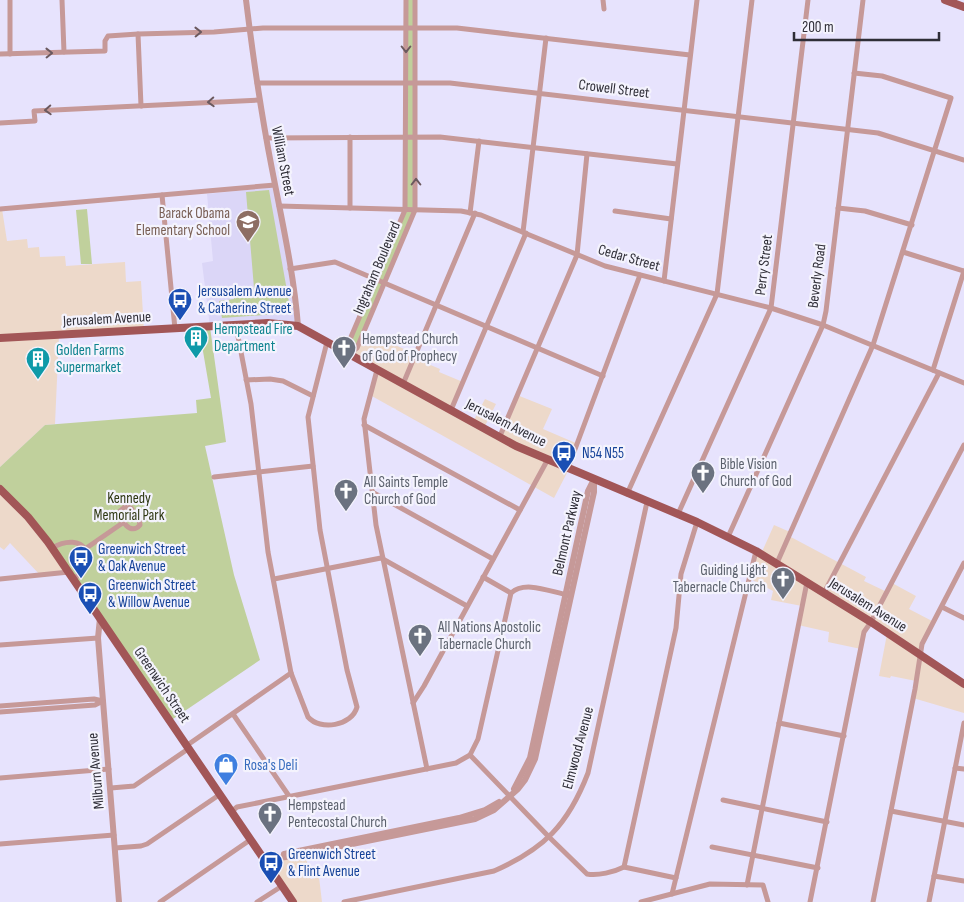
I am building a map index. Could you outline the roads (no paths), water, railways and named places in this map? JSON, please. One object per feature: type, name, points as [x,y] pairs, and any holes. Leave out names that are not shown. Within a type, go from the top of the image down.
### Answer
[{"type":"main road","points":[[945,0],[959,4]]},
{"type":"main road","name":"Jerusalem Avenue","points":[[0,338],[175,330],[268,323],[298,326],[500,436],[627,494],[697,522],[756,551],[871,622],[964,684]]},
{"type":"main road","name":"Greenwich Street","points":[[0,489],[28,517],[52,548],[293,902]]},
{"type":"street","points":[[10,0],[10,54]]},
{"type":"street","points":[[62,0],[64,52]]},
{"type":"street","name":"William Street","points":[[246,0],[259,100],[290,269],[298,326]]},
{"type":"street","name":"Ingraham Boulevard","points":[[349,354],[348,344],[405,210],[406,0]]},
{"type":"street","name":"Ingraham Boulevard","points":[[349,354],[357,348],[416,210],[415,0]]},
{"type":"street","points":[[604,0],[604,9]]},
{"type":"street","points":[[664,281],[697,0]]},
{"type":"street","points":[[627,494],[717,294],[752,0]]},
{"type":"street","name":"Perry Street","points":[[678,514],[771,308],[808,0]]},
{"type":"street","name":"Beverly Road","points":[[728,537],[823,325],[863,0]]},
{"type":"street","points":[[0,54],[105,51],[105,41],[108,36],[138,34],[214,32],[263,28],[457,28],[690,55]]},
{"type":"street","points":[[138,34],[141,106]]},
{"type":"street","points":[[451,410],[524,233],[546,38]]},
{"type":"street","points":[[777,563],[874,346],[951,98],[882,76],[854,73]]},
{"type":"street","name":"Crowell Street","points":[[257,82],[450,83],[878,133],[964,160]]},
{"type":"street","points":[[0,123],[35,121],[34,111],[259,100]]},
{"type":"street","points":[[350,137],[350,208]]},
{"type":"street","points":[[266,138],[440,137],[677,164]]},
{"type":"street","points":[[403,384],[472,213],[478,141]]},
{"type":"street","points":[[500,436],[577,255],[587,154]]},
{"type":"street","points":[[0,209],[275,185]]},
{"type":"street","points":[[162,194],[175,330]]},
{"type":"street","name":"Cedar Street","points":[[279,206],[472,213],[605,266],[771,308],[823,325],[964,383]]},
{"type":"street","points":[[838,208],[865,211],[912,225]]},
{"type":"street","points":[[615,211],[671,219]]},
{"type":"street","points":[[824,593],[936,371],[964,271],[903,252]]},
{"type":"street","points":[[290,269],[335,262],[603,376]]},
{"type":"street","points":[[568,468],[640,275]]},
{"type":"street","points":[[236,326],[251,404],[266,538],[291,673],[305,711],[312,722],[323,725],[344,722],[351,718],[355,714],[357,703],[347,670],[320,530],[308,417],[327,342]]},
{"type":"street","points":[[377,370],[364,416],[372,492],[381,558],[426,769]]},
{"type":"street","points":[[246,380],[270,379],[283,381],[313,396]]},
{"type":"street","points":[[364,425],[520,510]]},
{"type":"street","points":[[810,902],[864,632],[964,444]]},
{"type":"street","points":[[413,703],[548,459]]},
{"type":"street","points":[[214,477],[313,466]]},
{"type":"street","name":"Belmont Parkway","points":[[510,796],[526,768],[538,733],[581,536],[588,491],[594,479]]},
{"type":"street","points":[[372,492],[493,559]]},
{"type":"street","name":"Elmwood Avenue","points":[[344,902],[494,871],[523,857],[549,837],[570,812],[588,774],[647,502]]},
{"type":"street","points":[[127,506],[133,509],[140,523],[137,528],[132,530],[124,522],[120,516],[120,511],[127,506]]},
{"type":"street","points":[[85,549],[124,522]]},
{"type":"street","points":[[624,867],[676,628],[681,574],[697,522]]},
{"type":"street","points":[[0,579],[71,576],[84,571],[87,554],[81,545],[70,541],[52,548]]},
{"type":"street","points":[[672,894],[756,551]]},
{"type":"street","points":[[274,579],[381,558],[467,606]]},
{"type":"street","points":[[873,902],[922,644],[964,563]]},
{"type":"street","points":[[483,577],[511,593]]},
{"type":"street","points":[[747,885],[807,582]]},
{"type":"street","points":[[230,812],[237,807],[456,763],[470,755],[478,739],[511,593],[519,588],[528,587],[568,595]]},
{"type":"street","points":[[942,607],[964,618]]},
{"type":"street","name":"Milburn Avenue","points":[[100,618],[98,638],[119,902]]},
{"type":"street","points":[[0,645],[98,638]]},
{"type":"street","points":[[111,788],[134,786],[291,673]]},
{"type":"street","points":[[408,682],[416,687],[424,686]]},
{"type":"street","points":[[0,706],[94,699],[103,701]]},
{"type":"street","points":[[0,712],[95,704],[103,701]]},
{"type":"street","points":[[233,714],[289,796]]},
{"type":"street","points":[[779,723],[844,736]]},
{"type":"street","points":[[929,902],[964,723]]},
{"type":"street","points":[[470,755],[587,874],[593,875],[624,867],[676,878]]},
{"type":"street","points":[[955,768],[964,769]]},
{"type":"street","points":[[0,778],[109,769]]},
{"type":"street","points":[[115,848],[147,844],[219,795]]},
{"type":"street","points":[[264,860],[293,851],[341,844],[460,821],[510,796]]},
{"type":"street","points":[[723,800],[762,810],[827,822]]},
{"type":"street","points":[[890,811],[964,826]]},
{"type":"street","points":[[0,844],[114,835]]},
{"type":"street","points":[[160,902],[250,840]]},
{"type":"street","points":[[712,847],[818,868]]},
{"type":"street","points":[[934,876],[964,881]]},
{"type":"street","points":[[641,902],[665,899],[672,894],[710,884],[763,885],[768,902]]},
{"type":"street","points":[[257,902],[282,886]]},
{"type":"place","name":"Barack Obama Elementary School","points":[[248,243]]},
{"type":"place","name":"Jersusalem Avenue & Catherine Street","points":[[180,321]]},
{"type":"place","name":"Hempstead Fire Department","points":[[196,359]]},
{"type":"place","name":"Hempstead Church of God of Prophecy","points":[[344,369]]},
{"type":"place","name":"Golden Farms Supermarket","points":[[38,380]]},
{"type":"place","name":"N54 N55","points":[[564,474]]},
{"type":"place","name":"Bible Vision Church of God","points":[[703,494]]},
{"type":"place","name":"All Saints Temple Church of God","points":[[346,512]]},
{"type":"place","name":"Greenwich Street & Oak Avenue","points":[[81,579]]},
{"type":"place","name":"Guiding Light Tabernacle Church","points":[[783,600]]},
{"type":"place","name":"Greenwich Street & Willow Avenue","points":[[90,615]]},
{"type":"place","name":"All Nations Apostolic Tabernacle Church","points":[[420,657]]},
{"type":"place","name":"Rosa's Deli","points":[[226,786]]},
{"type":"place","name":"Hempstead Pentecostal Church","points":[[270,835]]},
{"type":"place","name":"Greenwich Street & Flint Avenue","points":[[271,884]]},
{"type":"park label","name":"Kennedy Memorial Park","points":[[129,506]]}]
